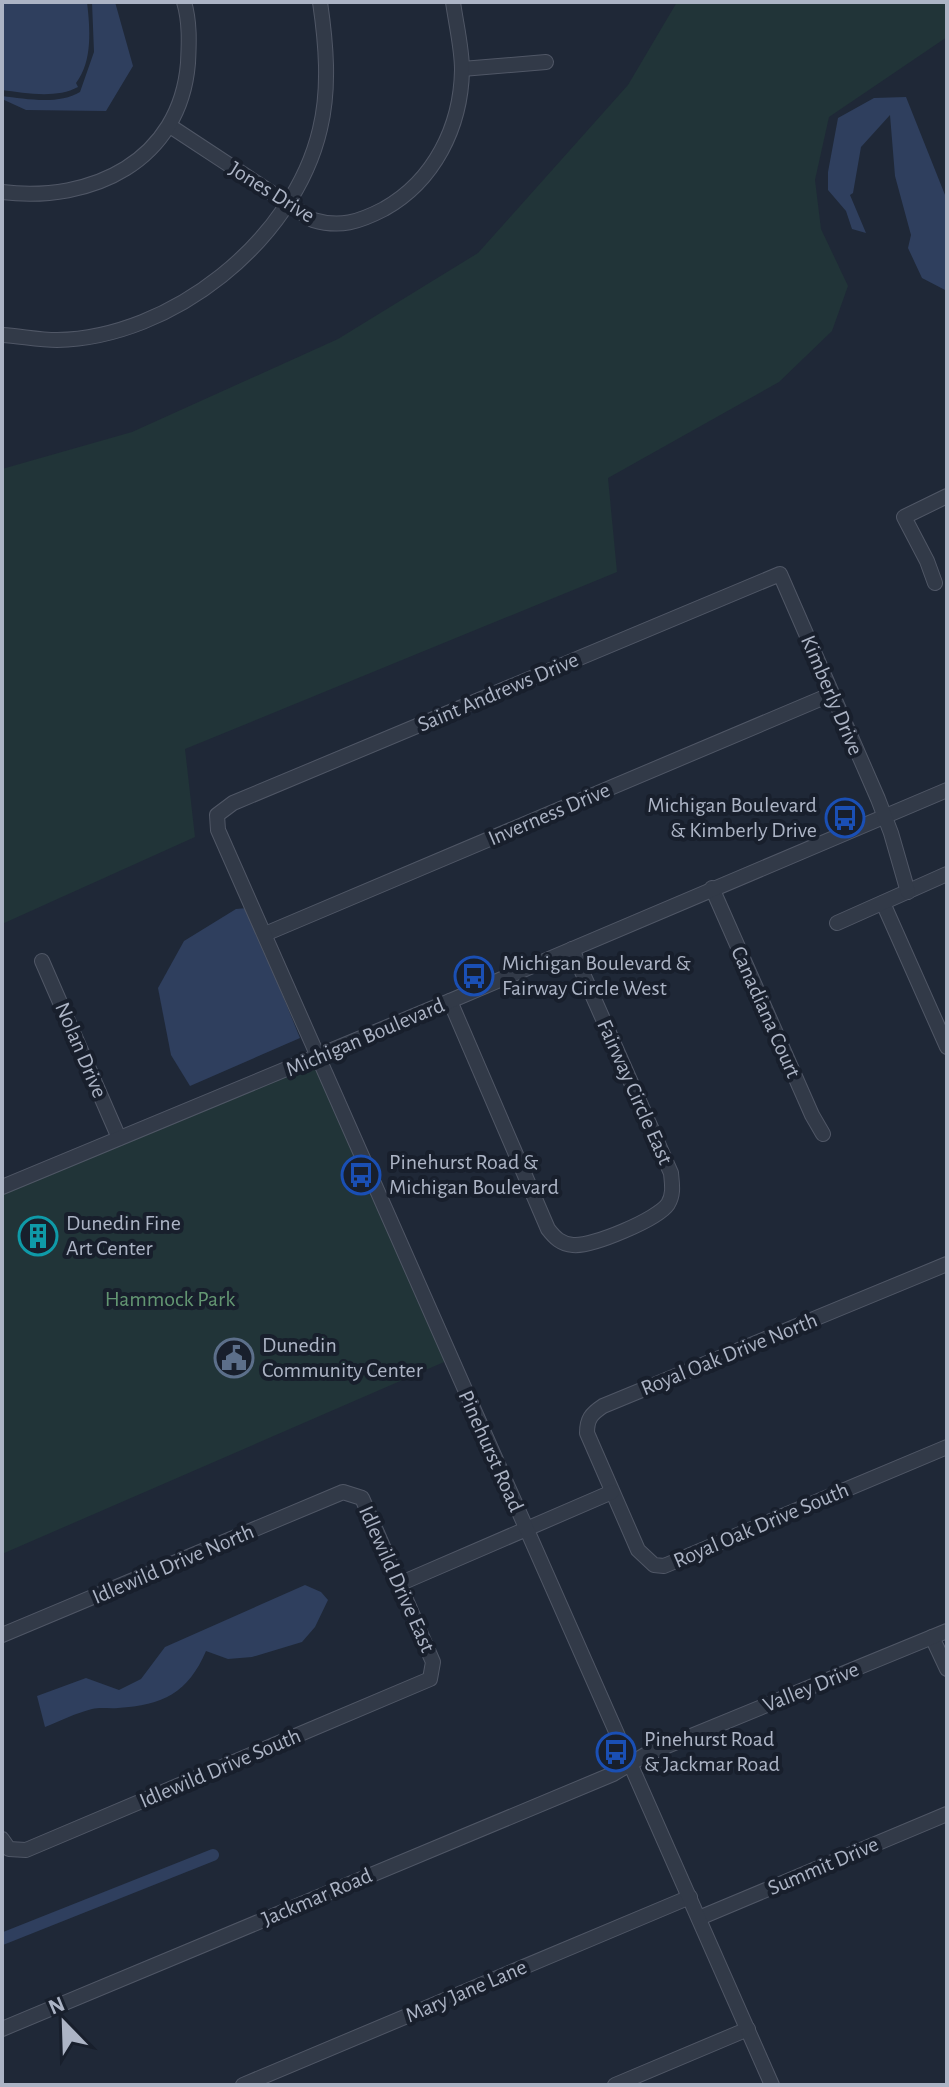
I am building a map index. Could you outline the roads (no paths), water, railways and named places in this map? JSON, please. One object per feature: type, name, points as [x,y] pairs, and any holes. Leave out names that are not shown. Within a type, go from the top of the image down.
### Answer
[{"type":"street","points":[[2,192],[56,194],[90,187],[115,176],[138,159],[170,126],[187,76],[189,34],[184,2]]},
{"type":"street","points":[[2,335],[57,340],[132,326],[186,301],[217,279],[262,237],[287,205],[305,173],[323,115],[325,34],[320,2]]},
{"type":"street","name":"Jones Drive","points":[[170,126],[313,220],[332,225],[373,215],[403,198],[422,181],[447,141],[458,104],[462,69],[453,2]]},
{"type":"street","points":[[462,69],[546,62]]},
{"type":"street","points":[[935,583],[904,517],[947,496]]},
{"type":"street","name":"Kimberly Drive","points":[[780,574],[884,816],[908,892]]},
{"type":"street","name":"Saint Andrews Drive","points":[[217,815],[233,803],[780,574]]},
{"type":"street","name":"Inverness Drive","points":[[265,934],[832,694]]},
{"type":"street","name":"Michigan Boulevard","points":[[2,1187],[947,790]]},
{"type":"street","name":"Pinehurst Road","points":[[217,815],[218,830],[772,2085]]},
{"type":"street","points":[[837,923],[947,874]]},
{"type":"street","name":"Canadiana Court","points":[[712,888],[823,1134]]},
{"type":"street","points":[[883,903],[947,1047]]},
{"type":"street","name":"Fairway Circle East","points":[[450,1001],[548,1229],[557,1240],[571,1245],[582,1245],[610,1236],[661,1211],[670,1202],[671,1173],[572,949]]},
{"type":"street","name":"Nolan Drive","points":[[42,961],[119,1138]]},
{"type":"street","name":"Royal Oak Drive North","points":[[612,1492],[587,1433],[591,1414],[617,1400],[947,1264]]},
{"type":"street","name":"Royal Oak Drive South","points":[[612,1492],[638,1550],[654,1565],[664,1566],[947,1447]]},
{"type":"street","name":"Idlewild Drive East","points":[[343,1492],[362,1498],[433,1662],[430,1679]]},
{"type":"street","name":"Idlewild Drive North","points":[[2,1635],[343,1492]]},
{"type":"street","points":[[399,1584],[612,1492]]},
{"type":"street","name":"Valley Drive","points":[[631,1764],[645,1755],[947,1631]]},
{"type":"street","points":[[932,1637],[947,1669]]},
{"type":"street","name":"Idlewild Drive South","points":[[6,1844],[26,1850],[430,1679]]},
{"type":"street","name":"Jackmar Road","points":[[2,2029],[631,1764]]},
{"type":"street","name":"Summit Drive","points":[[699,1918],[947,1814]]},
{"type":"street","name":"Mary Jane Lane","points":[[243,2085],[690,1897]]},
{"type":"street","points":[[615,2085],[748,2029]]},
{"type":"water","points":[[2,2],[87,2],[88,55],[76,83],[78,87],[50,94],[2,90]]},
{"type":"water","points":[[92,2],[115,2],[133,66],[106,111],[26,110],[2,99],[2,96],[52,100],[80,92],[94,52]]},
{"type":"water","points":[[906,97],[947,200],[947,291],[922,278],[908,248],[911,235],[895,176],[890,115],[861,147],[853,193],[850,195],[866,233],[852,229],[846,211],[828,190],[828,172],[838,118],[874,98]]},
{"type":"water","points":[[247,908],[300,1038],[190,1086],[171,1055],[158,988],[184,941],[236,909]]},
{"type":"water","points":[[305,1585],[321,1592],[328,1600],[315,1627],[302,1642],[252,1657],[228,1659],[206,1651],[182,1687],[161,1700],[134,1706],[92,1709],[45,1727],[37,1696],[86,1678],[119,1690],[141,1679],[165,1647]]},
{"type":"waterway","points":[[2,1939],[213,1855]]},
{"type":"place","name":"Michigan Boulevard & Kimberly Drive","points":[[845,818]]},
{"type":"place","name":"Michigan Boulevard & Fairway Circle West","points":[[474,976]]},
{"type":"place","name":"Pinehurst Road & Michigan Boulevard","points":[[361,1175]]},
{"type":"place","name":"Dunedin Fine Art Center","points":[[38,1236]]},
{"type":"place","name":"Dunedin Community Center","points":[[234,1358]]},
{"type":"place","name":"Pinehurst Road & Jackmar Road","points":[[616,1752]]},
{"type":"park label","name":"Hammock Park","points":[[170,1299]]}]
